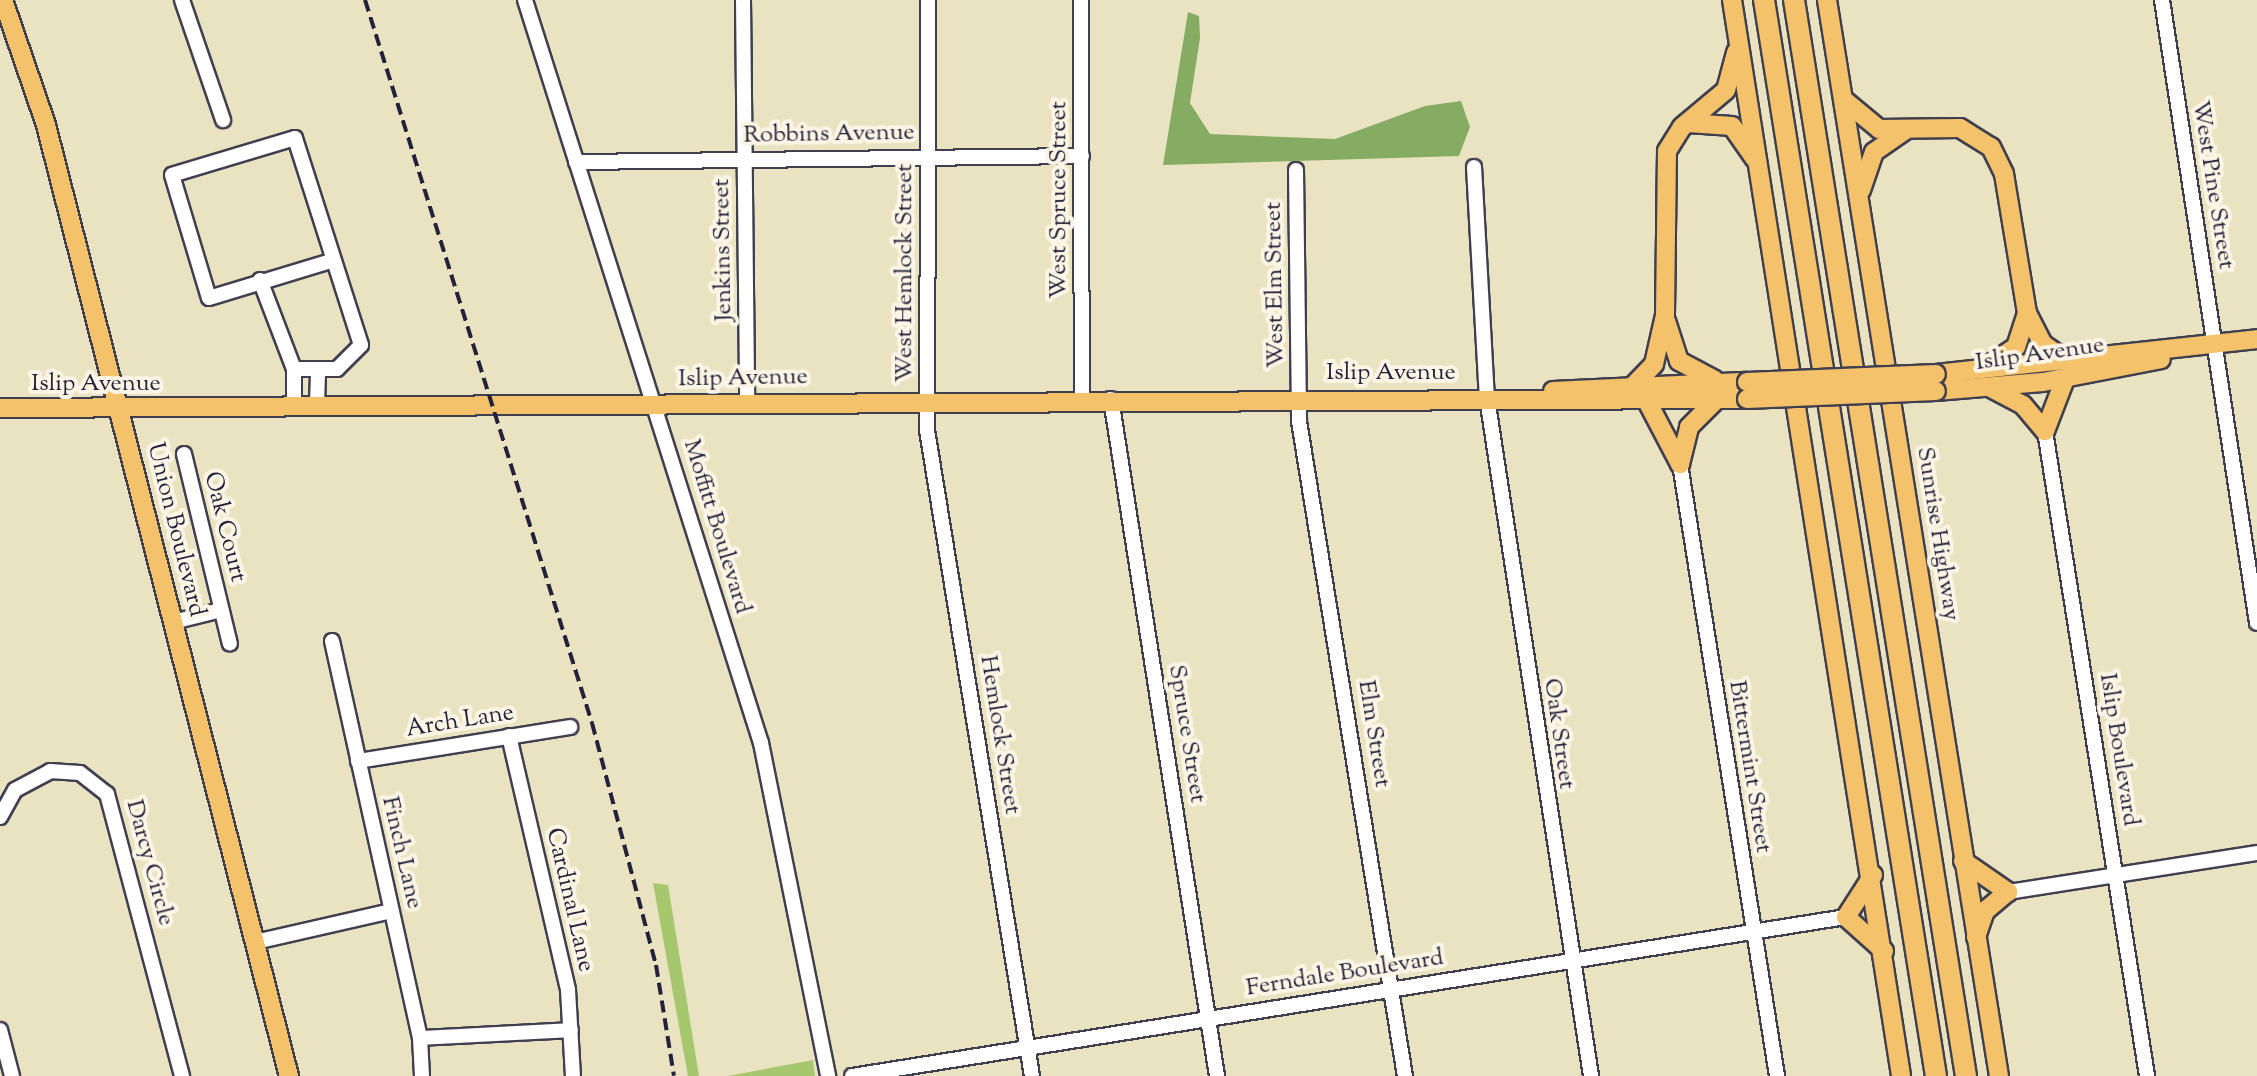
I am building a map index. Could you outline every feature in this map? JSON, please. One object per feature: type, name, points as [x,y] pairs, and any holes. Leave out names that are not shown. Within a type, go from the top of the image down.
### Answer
[{"type":"highway","points":[[1764,0],[1936,1076]]},
{"type":"highway","points":[[1794,0],[1966,1076]]},
{"type":"main road","name":"Union Boulevard","points":[[3,0],[28,60],[289,1076]]},
{"type":"main road","points":[[1732,0],[1873,875],[1901,1076]]},
{"type":"main road","name":"Sunrise Highway","points":[[1827,0],[1999,1076]]},
{"type":"main road","points":[[1632,387],[1654,364],[1665,315],[1665,159],[1688,123],[1726,90],[1738,35]]},
{"type":"main road","points":[[1842,99],[1873,127],[1904,131],[1960,128],[1991,147],[2004,174],[2027,313],[2043,344],[2066,370],[2045,431]]},
{"type":"main road","points":[[1688,123],[1732,126],[1760,166]]},
{"type":"main road","points":[[1858,200],[1874,152],[1904,131]]},
{"type":"main road","points":[[1977,372],[2016,347],[2027,313]]},
{"type":"main road","points":[[1665,315],[1679,361],[1719,392],[1689,427],[1680,464]]},
{"type":"main road","name":"Islip Avenue","points":[[0,408],[120,410],[294,402],[655,405],[1082,399],[1487,398],[1648,403],[1747,390],[1936,382],[1991,388],[2066,370],[2257,339]]},
{"type":"main road","name":"Islip Avenue","points":[[1936,382],[1977,372],[2066,370]]},
{"type":"main road","name":"Islip Avenue","points":[[1487,398],[1632,387],[1719,392]]},
{"type":"main road","points":[[1991,388],[2023,405],[2045,431]]},
{"type":"main road","points":[[1648,403],[1680,464]]},
{"type":"main road","points":[[1963,861],[2008,892],[1985,911],[1975,940]]},
{"type":"main road","points":[[1873,875],[1846,917],[1885,952]]},
{"type":"street","points":[[182,0],[223,120]]},
{"type":"street","name":"Moffitt Boulevard","points":[[525,0],[761,743],[828,1076]]},
{"type":"street","name":"Jenkins Street","points":[[743,0],[747,403]]},
{"type":"street","name":"West Hemlock Street","points":[[928,0],[929,401]]},
{"type":"street","name":"West Spruce Street","points":[[1081,0],[1082,399]]},
{"type":"street","name":"West Pine Street","points":[[2162,0],[2257,623]]},
{"type":"street","points":[[294,369],[318,369],[348,363],[361,345],[331,261],[295,138],[172,175],[209,298],[260,280],[331,261]]},
{"type":"street","name":"Robbins Avenue","points":[[576,162],[1082,156]]},
{"type":"street","name":"Oak Street","points":[[1474,167],[1487,398],[1591,1076]]},
{"type":"street","name":"West Elm Street","points":[[1296,170],[1299,399]]},
{"type":"street","points":[[260,280],[294,369],[294,402]]},
{"type":"street","points":[[317,403],[318,369]]},
{"type":"street","name":"Spruce Street","points":[[1111,399],[1217,1076]]},
{"type":"street","name":"Elm Street","points":[[1299,399],[1405,1076]]},
{"type":"street","name":"Hemlock Street","points":[[929,401],[1032,1076]]},
{"type":"street","name":"Islip Boulevard","points":[[2045,431],[2147,1076]]},
{"type":"street","name":"Oak Court","points":[[184,454],[230,644]]},
{"type":"street","name":"Bittermint Street","points":[[1680,464],[1777,1076]]},
{"type":"street","name":"Oak Court","points":[[173,622],[221,610]]},
{"type":"street","name":"Finch Lane","points":[[332,641],[420,1038],[422,1076]]},
{"type":"street","name":"Arch Lane","points":[[358,761],[570,727]]},
{"type":"street","name":"Cardinal Lane","points":[[509,736],[571,1030],[573,1076]]},
{"type":"street","name":"Darcy Circle","points":[[0,817],[15,790],[50,771],[80,773],[107,794],[182,1076]]},
{"type":"street","points":[[2008,892],[2257,853]]},
{"type":"street","points":[[255,942],[391,911]]},
{"type":"street","name":"Ferndale Boulevard","points":[[852,1076],[1846,917]]},
{"type":"street","points":[[0,1030],[12,1076]]},
{"type":"street","points":[[420,1038],[571,1030]]},
{"type":"green space","points":[[1188,12],[1199,16],[1200,38],[1190,103],[1210,134],[1335,139],[1425,106],[1461,101],[1470,127],[1459,156],[1163,165]]},
{"type":"green space","points":[[653,883],[668,885],[699,1076],[688,1076]]},
{"type":"green space","points":[[813,1060],[815,1076],[728,1076]]},
{"type":"railway","points":[[365,0],[592,723],[656,965],[674,1076]]}]
